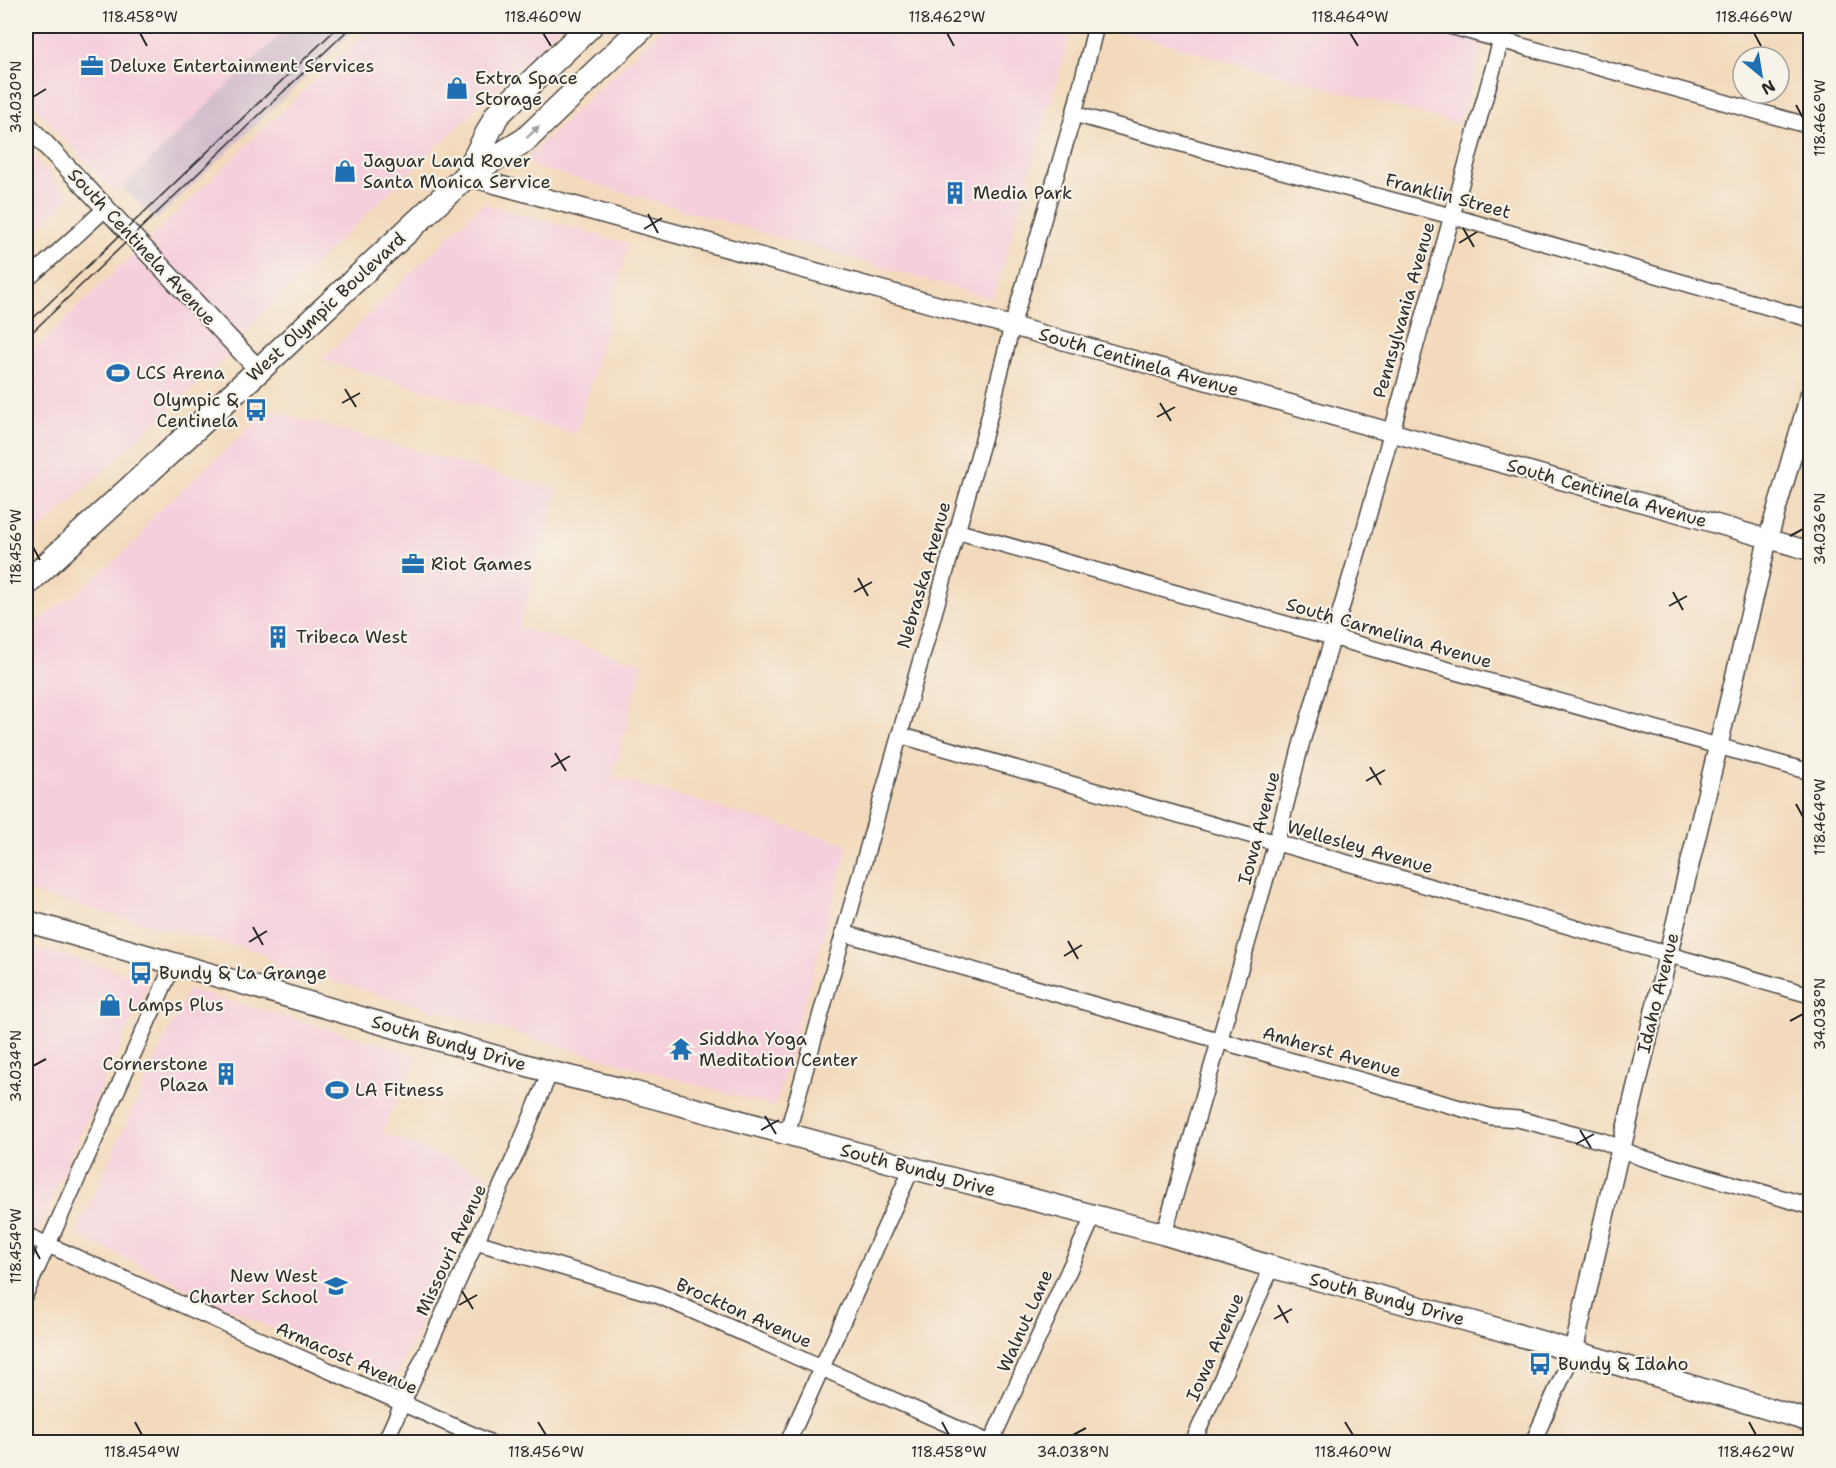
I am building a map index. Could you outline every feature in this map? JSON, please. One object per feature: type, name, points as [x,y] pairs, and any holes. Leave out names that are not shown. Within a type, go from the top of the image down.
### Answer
[{"type":"main road","points":[[466,176],[497,115],[590,26]]},
{"type":"main road","points":[[466,176],[525,140],[644,26]]},
{"type":"main road","name":"West Olympic Boulevard","points":[[26,584],[260,370],[466,176]]},
{"type":"main road","name":"South Bundy Drive","points":[[26,921],[550,1072],[626,1090],[1164,1234],[1810,1421]]},
{"type":"street","name":"Nebraska Avenue","points":[[787,1134],[986,429],[1012,326],[1074,114],[1096,26]]},
{"type":"street","points":[[1450,26],[1503,33],[1810,126]]},
{"type":"street","name":"Pennsylvania Avenue","points":[[1391,432],[1503,33]]},
{"type":"street","name":"Franklin Street","points":[[1074,114],[1451,216],[1810,319]]},
{"type":"street","name":"South Centinela Avenue","points":[[26,124],[260,370]]},
{"type":"street","name":"South Centinela Avenue","points":[[466,176],[1012,326],[1810,551]]},
{"type":"street","points":[[26,280],[105,209]]},
{"type":"street","name":"Idaho Avenue","points":[[1533,1443],[1573,1353],[1614,1173],[1768,539],[1810,394]]},
{"type":"street","name":"Iowa Avenue","points":[[1164,1234],[1391,432]]},
{"type":"street","name":"South Carmelina Avenue","points":[[956,531],[1810,772]]},
{"type":"street","name":"Wellesley Avenue","points":[[899,735],[1810,995]]},
{"type":"street","name":"Amherst Avenue","points":[[843,933],[1492,1117],[1518,1119],[1603,1142],[1642,1158],[1810,1206]]},
{"type":"street","points":[[26,1293],[174,963]]},
{"type":"street","name":"Missouri Avenue","points":[[385,1443],[550,1072]]},
{"type":"street","points":[[788,1443],[912,1168]]},
{"type":"street","name":"Walnut Lane","points":[[990,1443],[1094,1215]]},
{"type":"street","name":"Armacost Avenue","points":[[26,1235],[489,1443]]},
{"type":"street","name":"Brockton Avenue","points":[[476,1242],[657,1295],[990,1443]]},
{"type":"street","name":"Iowa Avenue","points":[[1193,1443],[1272,1267]]},
{"type":"shaded area","points":[[40,26],[289,26],[116,194],[26,98],[26,40]]},
{"type":"shaded area","points":[[289,26],[359,26],[156,220],[123,187]]},
{"type":"shaded area","points":[[371,26],[562,26],[253,324],[215,368],[26,543],[26,357]]},
{"type":"shaded area","points":[[665,26],[1073,26],[993,299],[532,166],[529,155]]},
{"type":"shaded area","points":[[1122,26],[1489,26],[1460,124],[1120,31]]},
{"type":"shaded area","points":[[26,148],[71,197],[26,241]]},
{"type":"shaded area","points":[[483,203],[629,244],[577,434],[322,360]]},
{"type":"shaded area","points":[[269,410],[558,490],[520,628],[643,663],[613,777],[849,844],[775,1107],[279,966],[261,952],[145,924],[26,891],[26,633],[59,604],[71,599],[140,538],[147,522]]},
{"type":"shaded area","points":[[26,945],[144,978],[147,982],[26,1256]]},
{"type":"shaded area","points":[[188,989],[419,1055],[382,1132],[489,1175],[393,1382],[225,1307],[76,1234]]},
{"type":"tram line","points":[[26,325],[339,26]]},
{"type":"tram line","points":[[26,338],[352,26]]},
{"type":"place","name":"Deluxe Entertainment Services","points":[[92,66]]},
{"type":"place","name":"Extra Space Storage","points":[[457,88]]},
{"type":"place","name":"Jaguar Land Rover Santa Monica Service","points":[[345,171]]},
{"type":"place","name":"Media Park","points":[[955,193]]},
{"type":"place","name":"LCS Arena","points":[[118,373]]},
{"type":"place","name":"Olympic & Centinela","points":[[256,410]]},
{"type":"place","name":"Riot Games","points":[[413,564]]},
{"type":"place","name":"Tribeca West","points":[[278,637]]},
{"type":"place","name":"Bundy & La Grange","points":[[141,973]]},
{"type":"place","name":"Lamps Plus","points":[[110,1005]]},
{"type":"place","name":"Siddha Yoga Meditation Center","points":[[681,1049]]},
{"type":"place","name":"Cornerstone Plaza","points":[[226,1074]]},
{"type":"place","name":"LA Fitness","points":[[337,1090]]},
{"type":"place","name":"New West Charter School","points":[[336,1286]]},
{"type":"place","name":"Bundy & Idaho","points":[[1540,1364]]}]
